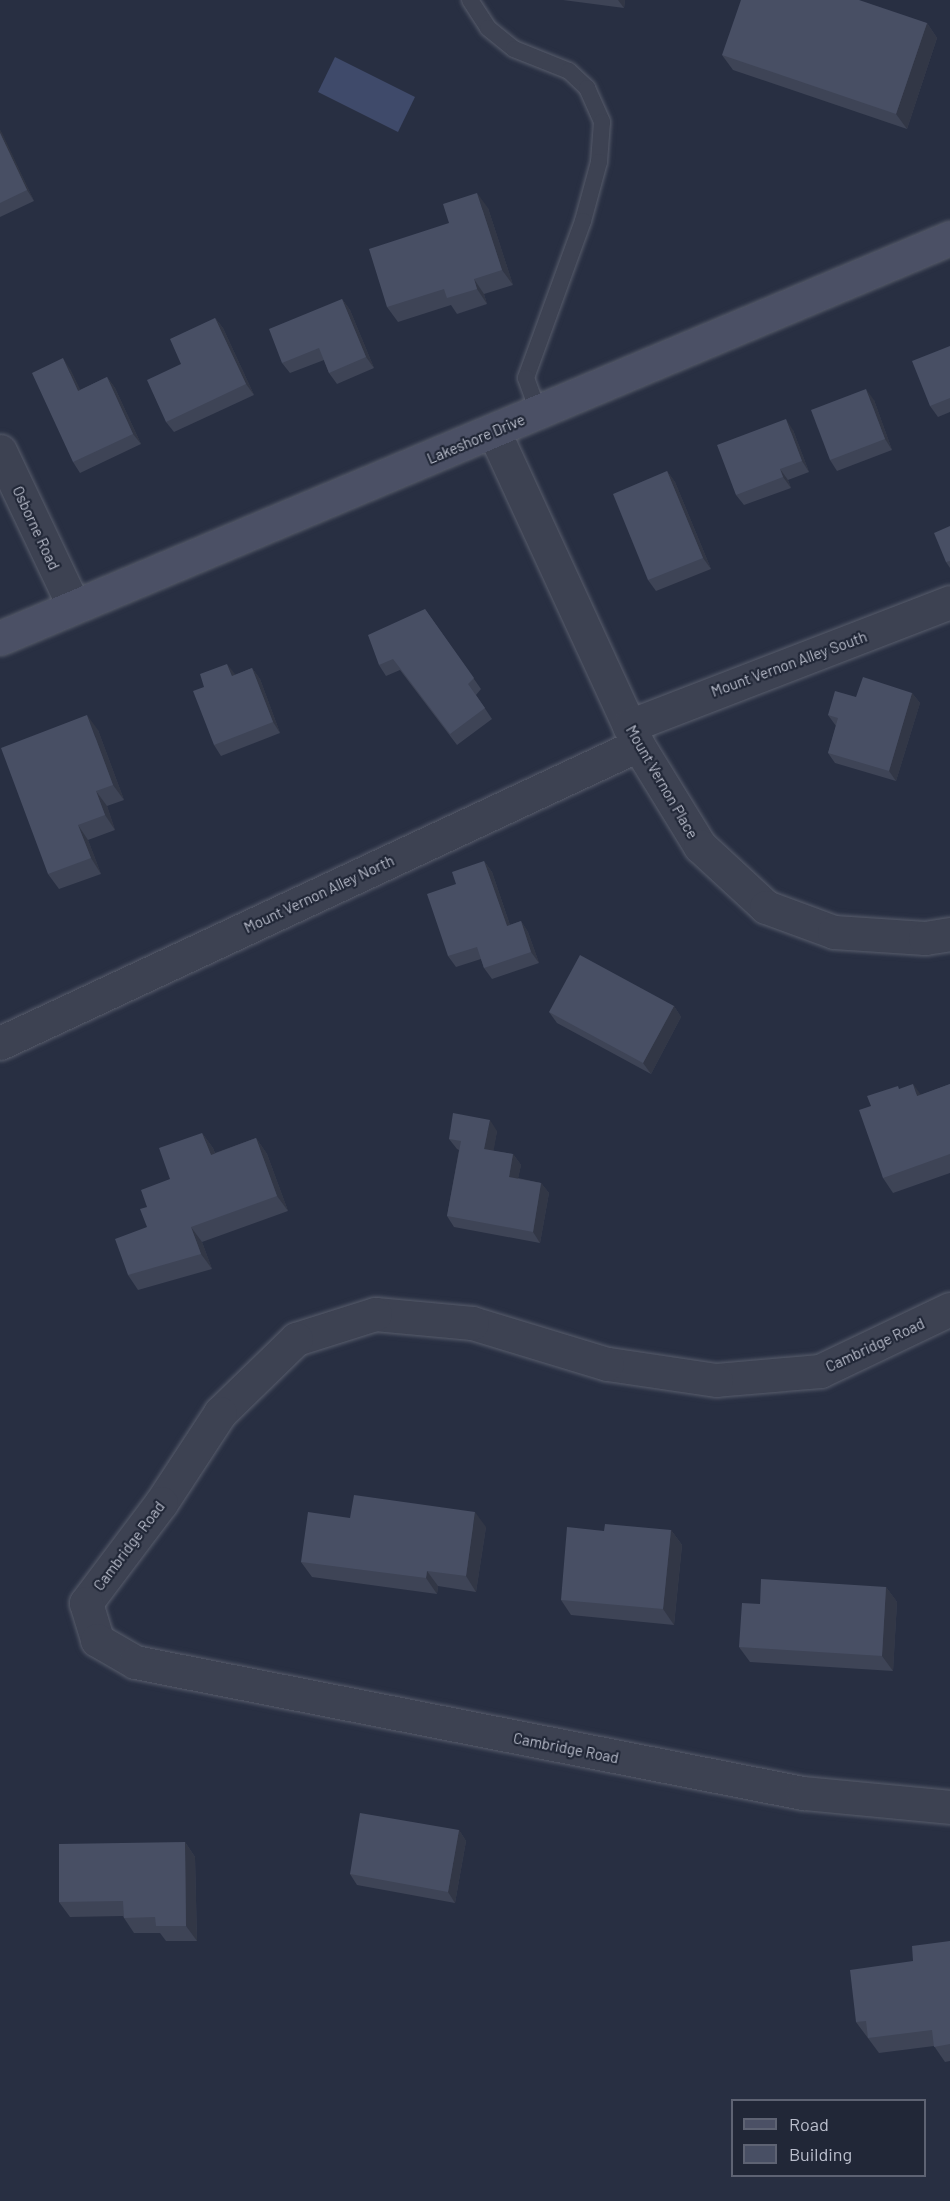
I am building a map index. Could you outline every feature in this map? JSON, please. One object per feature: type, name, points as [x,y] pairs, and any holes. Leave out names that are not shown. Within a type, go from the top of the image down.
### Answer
[{"type":"street","name":"Lakeshore Drive","points":[[0,638],[73,605],[494,432],[950,238]]},
{"type":"street","name":"Mount Vernon Place","points":[[494,432],[633,736],[700,846],[766,907],[834,932],[925,938],[950,934]]},
{"type":"street","name":"Osborne Road","points":[[0,451],[73,605]]},
{"type":"street","name":"Mount Vernon Alley South","points":[[633,736],[950,602]]},
{"type":"street","name":"Mount Vernon Alley North","points":[[0,1043],[633,736]]},
{"type":"street","name":"Cambridge Road","points":[[950,1309],[820,1371],[716,1380],[607,1364],[472,1323],[375,1314],[296,1339],[220,1413],[161,1503],[86,1604],[97,1640],[135,1662],[803,1793],[950,1807]]},
{"type":"lane","points":[[470,0],[488,28],[514,49],[569,71],[587,88],[602,122],[599,162],[583,221],[526,378],[539,413]]},
{"type":"water","points":[[335,57],[415,97],[398,132],[318,92]]},
{"type":"building","points":[[741,0],[859,0],[927,23],[896,114],[722,55]]},
{"type":"building","points":[[0,133],[27,190],[0,203]]},
{"type":"building","points":[[477,193],[502,270],[474,279],[477,289],[447,298],[444,289],[387,307],[369,249],[449,223],[443,204]]},
{"type":"building","points":[[342,299],[366,357],[329,373],[319,348],[282,363],[269,329]]},
{"type":"building","points":[[215,318],[246,384],[166,422],[147,380],[181,364],[170,339]]},
{"type":"building","points":[[950,346],[950,398],[930,406],[912,361]]},
{"type":"building","points":[[63,358],[78,391],[107,377],[133,434],[73,462],[32,373]]},
{"type":"building","points":[[866,389],[885,439],[830,460],[811,410]]},
{"type":"building","points":[[786,419],[802,461],[780,469],[783,477],[736,495],[717,445]]},
{"type":"building","points":[[667,471],[703,558],[648,580],[613,494]]},
{"type":"building","points":[[950,526],[950,561],[946,562],[934,533]]},
{"type":"building","points":[[425,609],[474,678],[468,684],[485,708],[450,734],[393,659],[379,665],[368,635]]},
{"type":"building","points":[[227,664],[232,676],[252,668],[273,722],[214,745],[193,691],[204,687],[200,674]]},
{"type":"building","points":[[863,677],[912,693],[889,771],[828,753],[838,718],[828,715],[835,691],[856,697]]},
{"type":"building","points":[[87,715],[113,785],[96,791],[105,815],[78,825],[91,858],[48,874],[1,748]]},
{"type":"building","points":[[484,861],[507,926],[521,921],[531,952],[484,968],[477,947],[448,956],[427,894],[456,884],[452,872]]},
{"type":"building","points":[[580,955],[674,1006],[643,1063],[549,1012]]},
{"type":"building","points":[[913,1084],[917,1096],[950,1084],[950,1154],[883,1178],[859,1110],[871,1106],[867,1096],[898,1086],[899,1089]]},
{"type":"building","points":[[453,1113],[490,1120],[484,1149],[513,1154],[509,1177],[541,1183],[533,1232],[447,1216],[461,1141],[449,1139]]},
{"type":"building","points":[[202,1133],[211,1155],[256,1138],[277,1196],[191,1227],[201,1254],[128,1275],[115,1239],[147,1227],[140,1209],[147,1207],[141,1190],[170,1179],[159,1148]]},
{"type":"building","points":[[354,1495],[475,1512],[466,1576],[427,1571],[426,1578],[301,1562],[308,1512],[350,1518]]},
{"type":"building","points":[[605,1524],[671,1530],[663,1609],[561,1600],[567,1527],[604,1531]]},
{"type":"building","points":[[761,1579],[886,1587],[882,1656],[739,1647],[742,1603],[760,1604]]},
{"type":"building","points":[[360,1813],[459,1830],[448,1892],[350,1874]]},
{"type":"building","points":[[185,1842],[186,1926],[156,1926],[155,1917],[124,1918],[123,1901],[59,1902],[59,1844]]},
{"type":"building","points":[[950,1941],[950,2044],[934,2047],[932,2030],[868,2038],[866,2021],[856,2022],[850,1970],[913,1961],[912,1946]]}]
